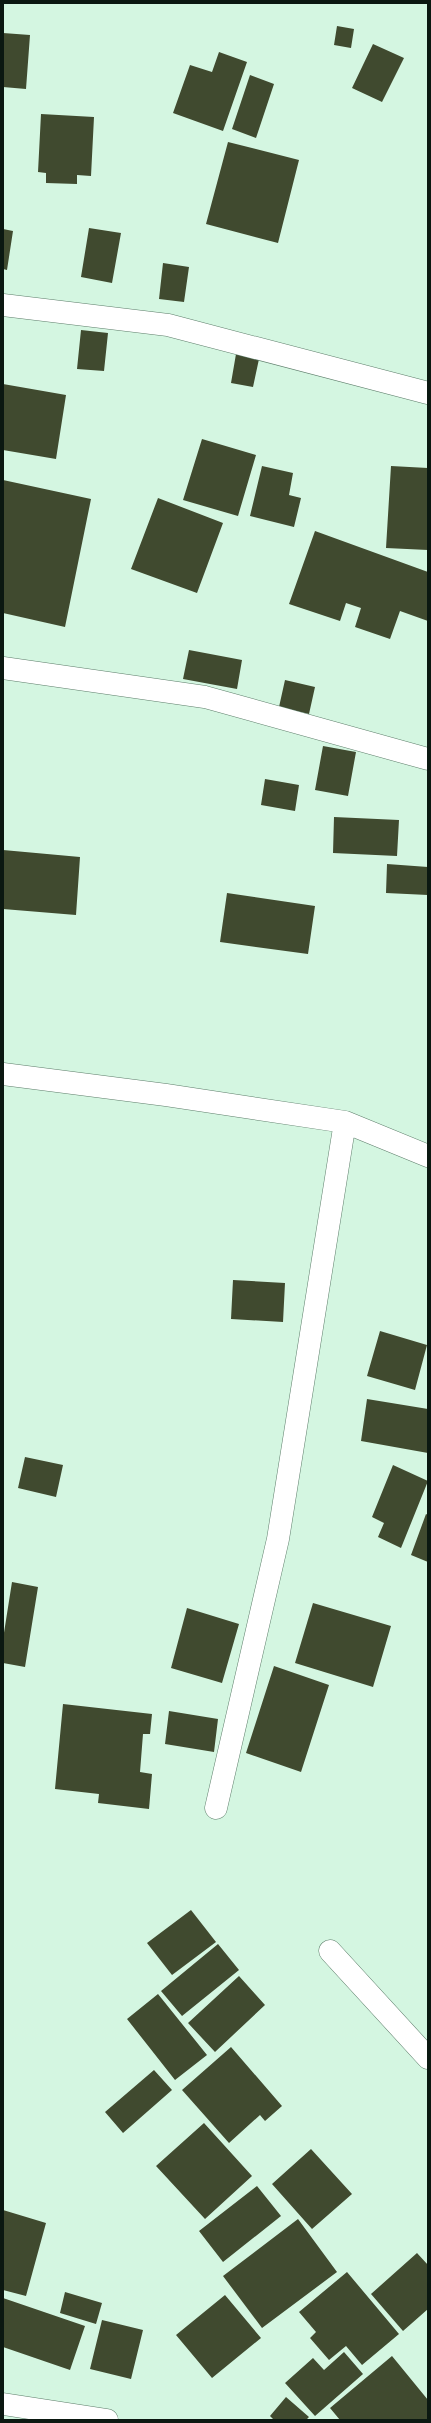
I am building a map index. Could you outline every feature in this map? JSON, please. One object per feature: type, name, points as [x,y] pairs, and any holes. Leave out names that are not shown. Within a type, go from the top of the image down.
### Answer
[{"type":"street","points":[[3,305],[168,325],[428,393]]},
{"type":"street","points":[[3,668],[205,697],[428,759]]},
{"type":"street","points":[[3,1074],[166,1095],[345,1122],[428,1156]]},
{"type":"street","points":[[216,1808],[278,1539],[345,1122]]},
{"type":"street","points":[[330,1951],[428,2058]]},
{"type":"street","points":[[3,2404],[107,2420]]},
{"type":"building","points":[[337,26],[354,29],[351,48],[334,45]]},
{"type":"building","points":[[3,33],[30,35],[26,89],[3,87]]},
{"type":"building","points":[[373,44],[404,58],[382,102],[352,88]]},
{"type":"building","points":[[219,52],[247,62],[223,131],[173,113],[190,65],[212,72]]},
{"type":"building","points":[[250,75],[274,84],[256,138],[232,129]]},
{"type":"building","points":[[41,114],[94,117],[91,176],[77,175],[77,184],[46,183],[46,173],[38,172]]},
{"type":"building","points":[[228,142],[299,160],[278,243],[206,224]]},
{"type":"building","points":[[89,228],[121,233],[112,283],[81,277]]},
{"type":"building","points":[[3,229],[13,231],[7,270],[3,269]]},
{"type":"building","points":[[163,263],[189,267],[184,302],[159,299]]},
{"type":"building","points":[[81,330],[108,333],[104,371],[77,369]]},
{"type":"building","points":[[236,354],[259,359],[253,387],[231,383]]},
{"type":"building","points":[[3,384],[66,395],[56,459],[3,450]]},
{"type":"building","points":[[202,439],[256,455],[238,516],[183,500]]},
{"type":"building","points":[[262,466],[293,473],[289,495],[301,498],[294,527],[250,516]]},
{"type":"building","points":[[391,466],[428,468],[428,550],[386,548]]},
{"type":"building","points":[[3,480],[91,499],[65,627],[3,613]]},
{"type":"building","points":[[158,498],[223,523],[197,593],[131,569]]},
{"type":"building","points":[[315,531],[428,572],[428,621],[400,611],[390,639],[355,627],[361,608],[346,603],[340,621],[289,604]]},
{"type":"building","points":[[189,650],[242,660],[237,689],[183,679]]},
{"type":"building","points":[[285,680],[315,687],[309,714],[279,707]]},
{"type":"building","points":[[323,746],[356,752],[348,796],[315,790]]},
{"type":"building","points":[[265,779],[299,785],[295,811],[261,805]]},
{"type":"building","points":[[334,817],[399,820],[397,856],[333,853]]},
{"type":"building","points":[[3,850],[80,857],[76,915],[3,909]]},
{"type":"building","points":[[387,864],[428,867],[428,895],[386,893]]},
{"type":"building","points":[[227,893],[315,906],[308,954],[220,942]]},
{"type":"building","points":[[233,1280],[285,1283],[283,1322],[231,1319]]},
{"type":"building","points":[[380,1331],[427,1345],[415,1390],[367,1376]]},
{"type":"building","points":[[367,1399],[428,1409],[428,1453],[361,1441]]},
{"type":"building","points":[[25,1457],[63,1465],[56,1497],[18,1488]]},
{"type":"building","points":[[393,1465],[428,1481],[401,1548],[378,1537],[384,1523],[372,1517]]},
{"type":"building","points":[[426,1514],[428,1515],[428,1562],[411,1555]]},
{"type":"building","points":[[12,1582],[38,1587],[25,1667],[3,1663],[3,1639]]},
{"type":"building","points":[[313,1603],[391,1626],[373,1687],[295,1663]]},
{"type":"building","points":[[187,1608],[239,1624],[222,1683],[171,1668]]},
{"type":"building","points":[[274,1666],[329,1685],[301,1772],[246,1753]]},
{"type":"building","points":[[63,1704],[152,1714],[150,1734],[143,1734],[140,1772],[152,1774],[149,1809],[98,1803],[99,1794],[55,1789]]},
{"type":"building","points":[[169,1711],[218,1719],[214,1752],[165,1744]]},
{"type":"building","points":[[191,1910],[216,1942],[172,1975],[147,1943]]},
{"type":"building","points":[[218,1944],[239,1970],[182,2016],[161,1991]]},
{"type":"building","points":[[239,1976],[265,2005],[215,2052],[188,2023]]},
{"type":"building","points":[[158,1994],[207,2055],[175,2080],[127,2019]]},
{"type":"building","points":[[231,2047],[282,2106],[265,2121],[260,2115],[229,2143],[182,2090]]},
{"type":"building","points":[[154,2070],[172,2090],[123,2133],[105,2112]]},
{"type":"building","points":[[204,2123],[252,2176],[205,2219],[156,2166]]},
{"type":"building","points":[[311,2149],[352,2194],[312,2229],[272,2184]]},
{"type":"building","points":[[257,2186],[281,2216],[223,2262],[199,2231]]},
{"type":"building","points":[[3,2210],[46,2223],[26,2296],[3,2290]]},
{"type":"building","points":[[298,2219],[337,2272],[262,2328],[223,2276]]},
{"type":"building","points":[[417,2253],[428,2265],[428,2309],[403,2331],[371,2294]]},
{"type":"building","points":[[347,2272],[399,2334],[362,2365],[346,2346],[329,2360],[310,2338],[316,2332],[299,2312]]},
{"type":"building","points":[[65,2292],[102,2303],[96,2324],[60,2313]]},
{"type":"building","points":[[225,2295],[261,2338],[212,2378],[176,2335]]},
{"type":"building","points":[[3,2298],[85,2326],[70,2370],[3,2347]]},
{"type":"building","points":[[102,2320],[143,2330],[131,2379],[90,2369]]},
{"type":"building","points":[[344,2352],[363,2374],[315,2416],[285,2383],[313,2358],[324,2370]]},
{"type":"building","points":[[392,2356],[428,2400],[428,2420],[340,2420],[330,2408]]},
{"type":"building","points":[[286,2397],[309,2417],[306,2420],[274,2420],[270,2416]]}]
